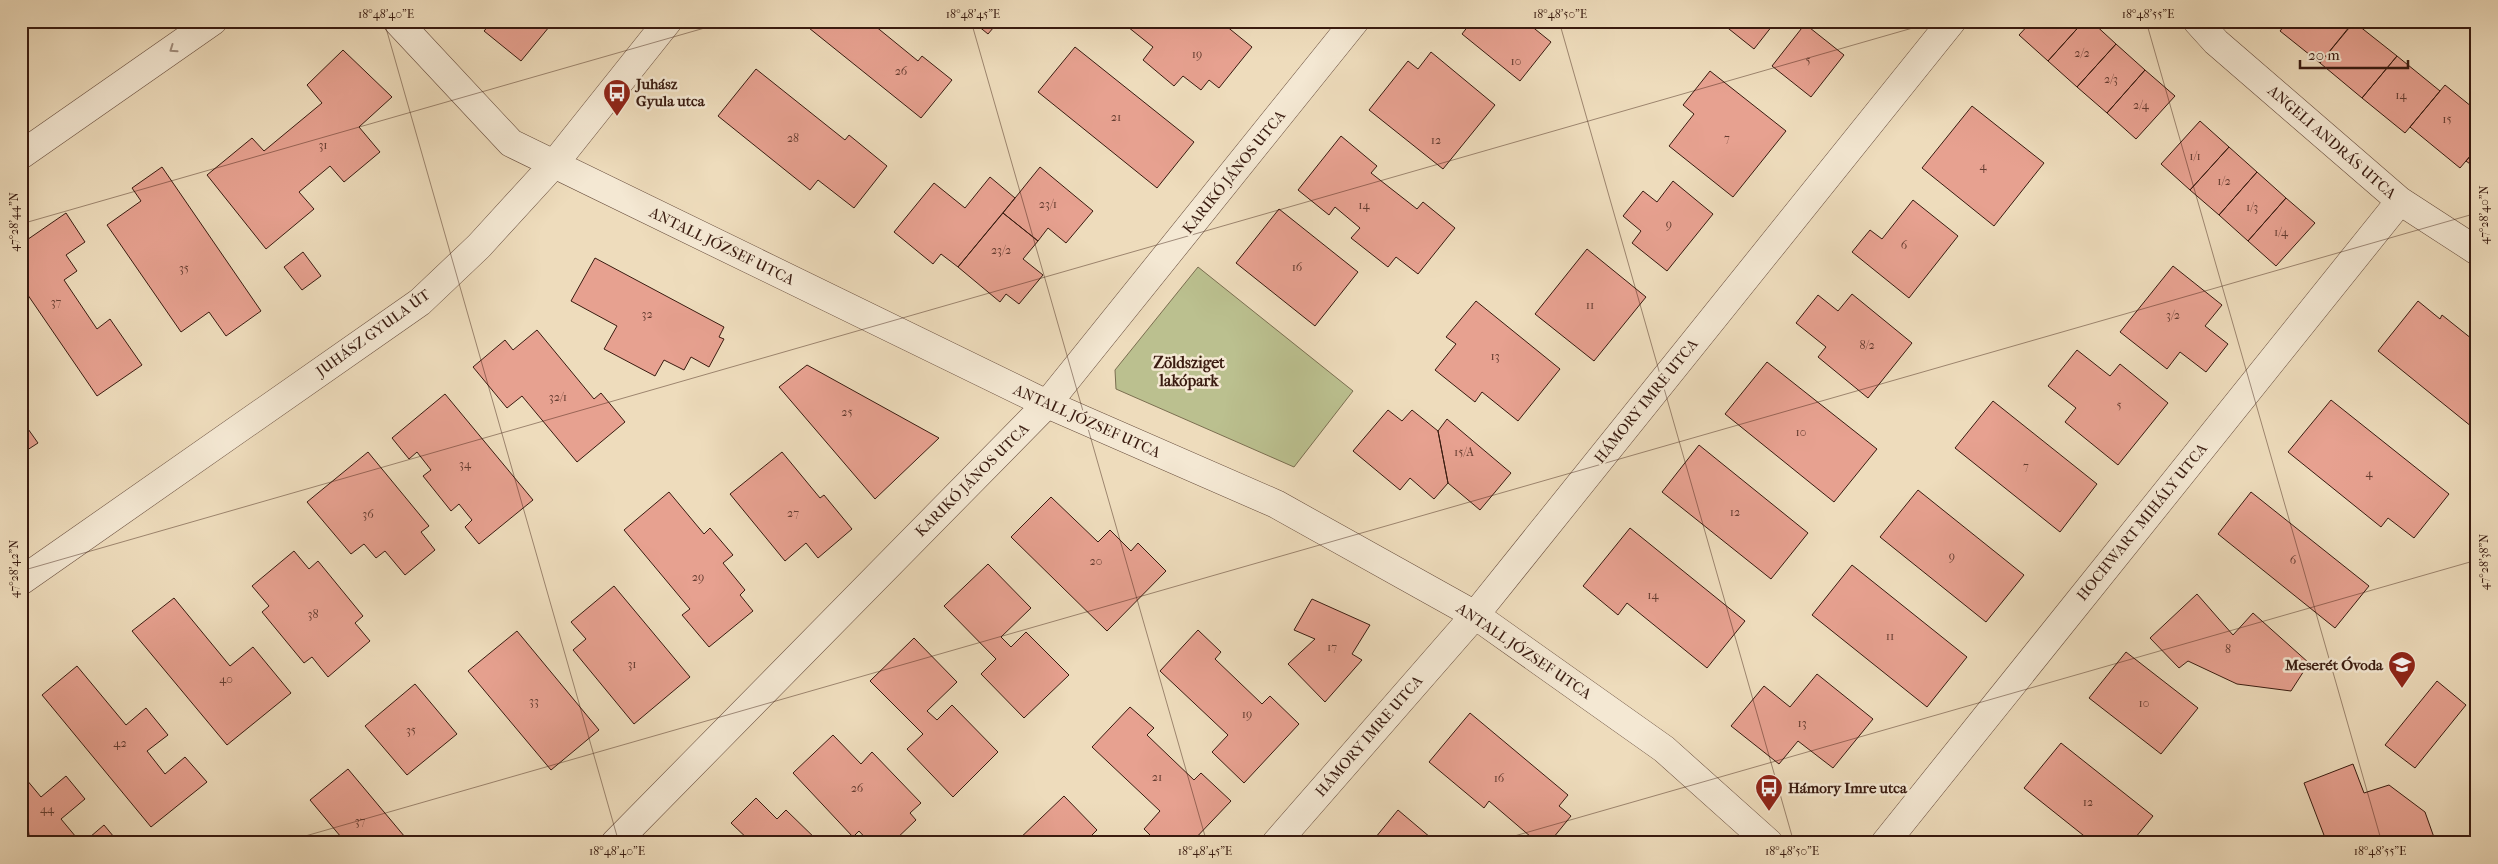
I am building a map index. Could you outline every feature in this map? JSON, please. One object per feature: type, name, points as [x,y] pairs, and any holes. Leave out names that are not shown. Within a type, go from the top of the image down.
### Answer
[{"type":"street","points":[[21,155],[213,21]]},
{"type":"street","name":"ANTALL JÓZSEF UTCA","points":[[397,21],[511,143],[1047,404],[1276,504],[1475,615],[1664,749],[1768,843]]},
{"type":"street","name":"JUHÁSZ GYULA ÚT","points":[[21,581],[420,302],[479,246],[554,164],[668,21]]},
{"type":"street","name":"KARIKÓ JÁNOS UTCA","points":[[615,843],[1047,404],[1355,21]]},
{"type":"street","name":"HÁMORY IMRE UTCA","points":[[1276,843],[1475,615],[1952,21]]},
{"type":"street","name":"ANGELI ANDRÁS UTCA","points":[[2197,21],[2216,42],[2400,201],[2477,251]]},
{"type":"street","name":"HOCHWART MIHÁLY UTCA","points":[[1885,843],[2400,201]]},
{"type":"green space","points":[[1198,267],[1353,391],[1294,467],[1116,389],[1115,370]]},
{"type":"building","points":[[493,21],[554,21],[521,61],[484,31]]},
{"type":"building","points":[[807,21],[869,21],[918,61],[922,56],[952,80],[921,118],[804,24]]},
{"type":"building","points":[[972,21],[999,21],[988,34]]},
{"type":"building","points":[[1133,21],[1220,21],[1252,47],[1219,88],[1209,80],[1201,90],[1183,76],[1174,86],[1143,60],[1153,47],[1128,27]]},
{"type":"building","points":[[1472,21],[1533,21],[1530,25],[1551,42],[1520,81],[1462,34]]},
{"type":"building","points":[[1719,21],[1776,21],[1754,49]]},
{"type":"building","points":[[2032,21],[2084,21],[2048,61],[2019,35]]},
{"type":"building","points":[[2084,21],[2091,21],[2116,44],[2077,87],[2048,61]]},
{"type":"building","points":[[2288,21],[2354,21],[2320,63],[2280,31]]},
{"type":"building","points":[[2354,22],[2397,56],[2362,98],[2320,63]]},
{"type":"building","points":[[1805,24],[1844,55],[1811,97],[1772,66]]},
{"type":"building","points":[[2116,44],[2145,70],[2107,113],[2077,87]]},
{"type":"building","points":[[1075,47],[1194,142],[1157,188],[1038,92]]},
{"type":"building","points":[[343,50],[392,97],[359,127],[380,152],[344,182],[330,166],[299,192],[314,209],[266,249],[207,175],[252,138],[264,151],[322,103],[307,85]]},
{"type":"building","points":[[1431,52],[1495,105],[1443,169],[1369,110],[1408,61],[1418,69]]},
{"type":"building","points":[[2397,56],[2440,91],[2405,133],[2362,98]]},
{"type":"building","points":[[756,69],[845,140],[849,135],[887,166],[854,208],[818,180],[810,190],[718,116]]},
{"type":"building","points":[[2145,70],[2175,96],[2136,139],[2107,113]]},
{"type":"building","points":[[1710,71],[1786,131],[1733,197],[1669,146],[1694,114],[1683,105]]},
{"type":"building","points":[[2445,85],[2477,111],[2477,148],[2460,168],[2410,127]]},
{"type":"building","points":[[1972,106],[2044,163],[1994,226],[1922,168]]},
{"type":"building","points":[[2200,121],[2229,147],[2190,190],[2161,164]]},
{"type":"building","points":[[1341,136],[1377,166],[1371,173],[1417,209],[1423,202],[1455,228],[1418,274],[1396,257],[1388,267],[1351,238],[1360,228],[1335,207],[1329,215],[1298,190]]},
{"type":"building","points":[[2229,147],[2257,172],[2219,215],[2190,190]]},
{"type":"building","points":[[2477,148],[2477,169],[2466,161]]},
{"type":"building","points":[[162,167],[261,311],[226,336],[209,312],[181,332],[107,225],[141,201],[132,188]]},
{"type":"building","points":[[1040,167],[1093,211],[1066,243],[1048,228],[1038,241],[1003,213]]},
{"type":"building","points":[[2257,172],[2286,198],[2248,241],[2219,215]]},
{"type":"building","points":[[990,177],[1015,198],[958,267],[941,254],[933,264],[894,232],[934,183],[965,208]]},
{"type":"building","points":[[1673,181],[1713,214],[1667,271],[1632,243],[1641,231],[1623,216],[1643,191],[1657,202]]},
{"type":"building","points":[[2286,198],[2315,223],[2276,266],[2248,241]]},
{"type":"building","points":[[1913,200],[1958,236],[1909,298],[1852,252],[1870,230],[1882,239]]},
{"type":"building","points":[[1279,209],[1358,272],[1315,326],[1236,263]]},
{"type":"building","points":[[66,213],[85,242],[66,255],[77,271],[64,280],[97,329],[110,319],[142,365],[97,396],[21,285],[21,244]]},
{"type":"building","points":[[1003,213],[1038,241],[1023,259],[1043,275],[1019,304],[1006,294],[1000,302],[958,267]]},
{"type":"building","points":[[1587,249],[1646,297],[1594,361],[1535,314]]},
{"type":"building","points":[[303,252],[321,276],[302,290],[284,267]]},
{"type":"building","points":[[595,258],[724,327],[719,337],[724,339],[709,367],[691,357],[684,370],[664,360],[655,376],[604,349],[617,326],[571,301]]},
{"type":"building","points":[[2173,266],[2222,305],[2205,326],[2228,344],[2206,372],[2180,352],[2167,369],[2120,332]]},
{"type":"building","points":[[1852,294],[1912,343],[1868,398],[1818,357],[1826,347],[1796,323],[1818,295],[1838,311]]},
{"type":"building","points":[[1476,301],[1560,369],[1518,421],[1482,392],[1475,402],[1435,370],[1456,344],[1446,337]]},
{"type":"building","points":[[2418,301],[2440,319],[2442,315],[2477,343],[2477,431],[2378,351]]},
{"type":"building","points":[[537,330],[594,399],[601,393],[625,422],[577,462],[522,396],[507,408],[473,367],[505,340],[513,350]]},
{"type":"building","points":[[2077,350],[2110,376],[2120,364],[2168,403],[2118,465],[2065,422],[2076,408],[2048,386]]},
{"type":"building","points":[[1767,362],[1877,449],[1834,502],[1725,414]]},
{"type":"building","points":[[807,365],[939,438],[875,499],[779,387]]},
{"type":"building","points":[[445,394],[533,500],[479,544],[465,527],[472,520],[459,504],[451,511],[423,476],[431,470],[417,452],[409,459],[392,438]]},
{"type":"building","points":[[2331,400],[2449,494],[2414,538],[2388,518],[2381,527],[2288,452]]},
{"type":"building","points":[[1993,401],[2097,484],[2060,532],[1955,448]]},
{"type":"building","points":[[1388,410],[1402,421],[1412,410],[1438,431],[1448,483],[1434,499],[1410,478],[1400,490],[1353,451]]},
{"type":"building","points":[[21,419],[38,443],[21,454]]},
{"type":"building","points":[[1447,419],[1511,473],[1480,510],[1448,483],[1438,431]]},
{"type":"building","points":[[1699,445],[1808,533],[1771,579],[1662,492]]},
{"type":"building","points":[[368,452],[429,526],[421,532],[435,550],[405,575],[385,551],[376,558],[364,544],[351,554],[307,502]]},
{"type":"building","points":[[782,452],[820,498],[824,495],[852,529],[818,558],[806,543],[785,561],[730,494]]},
{"type":"building","points":[[1918,490],[2024,575],[1986,622],[1880,537]]},
{"type":"building","points":[[669,492],[704,534],[710,528],[733,555],[723,563],[745,590],[740,595],[753,611],[709,647],[682,615],[690,609],[624,530]]},
{"type":"building","points":[[2251,492],[2369,586],[2335,628],[2218,534]]},
{"type":"building","points":[[1051,497],[1098,542],[1110,530],[1131,551],[1138,543],[1166,571],[1107,631],[1011,537]]},
{"type":"building","points":[[1630,528],[1745,621],[1707,668],[1627,603],[1618,615],[1583,586]]},
{"type":"building","points":[[294,551],[309,569],[318,561],[363,616],[355,623],[370,641],[328,677],[312,657],[304,663],[262,612],[269,606],[252,586]]},
{"type":"building","points":[[988,564],[1031,608],[1001,637],[1011,647],[1026,632],[1069,675],[1024,718],[981,674],[996,659],[944,606]]},
{"type":"building","points":[[1852,565],[1967,657],[1927,707],[1812,615]]},
{"type":"building","points":[[614,586],[690,677],[634,724],[573,650],[586,639],[571,622]]},
{"type":"building","points":[[2197,594],[2233,635],[2253,613],[2309,663],[2291,691],[2237,684],[2188,661],[2179,668],[2150,638]]},
{"type":"building","points":[[174,598],[230,666],[253,647],[291,693],[227,745],[132,631]]},
{"type":"building","points":[[1312,599],[1370,625],[1352,654],[1362,660],[1325,702],[1288,664],[1315,639],[1294,630]]},
{"type":"building","points":[[1198,630],[1221,652],[1215,659],[1262,704],[1270,696],[1299,724],[1244,783],[1212,752],[1228,735],[1160,671]]},
{"type":"building","points":[[517,631],[599,730],[551,770],[468,671]]},
{"type":"building","points":[[914,638],[957,682],[927,711],[937,720],[952,705],[998,752],[953,797],[907,749],[923,734],[870,681]]},
{"type":"building","points":[[2126,652],[2198,708],[2161,754],[2089,698]]},
{"type":"building","points":[[77,666],[126,725],[146,708],[168,735],[147,751],[165,774],[185,757],[207,782],[151,827],[42,695]]},
{"type":"building","points":[[1817,674],[1873,719],[1833,768],[1798,741],[1779,764],[1731,726],[1764,686],[1790,707]]},
{"type":"building","points":[[2437,681],[2466,705],[2415,768],[2385,745]]},
{"type":"building","points":[[415,684],[457,734],[407,775],[365,726]]},
{"type":"building","points":[[1130,707],[1154,728],[1147,735],[1194,780],[1201,773],[1231,801],[1191,843],[1158,843],[1144,829],[1160,811],[1092,747]]},
{"type":"building","points":[[1470,713],[1568,795],[1559,806],[1571,816],[1549,843],[1538,843],[1489,801],[1484,808],[1429,762]]},
{"type":"building","points":[[833,735],[861,764],[872,752],[921,803],[910,813],[916,820],[892,843],[870,843],[859,831],[853,837],[793,773]]},
{"type":"building","points":[[2061,743],[2153,816],[2131,843],[2093,843],[2024,788]]},
{"type":"building","points":[[2353,764],[2364,793],[2389,785],[2425,812],[2436,843],[2383,843],[2381,838],[2369,843],[2327,843],[2304,783]]},
{"type":"building","points":[[348,769],[410,843],[346,843],[310,800]]},
{"type":"building","points":[[21,773],[41,797],[66,776],[85,799],[61,819],[81,843],[23,843]]},
{"type":"building","points":[[1064,796],[1097,830],[1089,838],[1093,843],[1015,843]]},
{"type":"building","points":[[756,798],[777,819],[786,810],[820,843],[752,843],[731,823]]},
{"type":"building","points":[[1398,810],[1437,843],[1371,843]]},
{"type":"building","points":[[104,825],[119,843],[83,843]]},
{"type":"place","name":"Juhász Gyula utca","points":[[617,117]]},
{"type":"place","name":"Meserét Óvoda","points":[[2402,689]]},
{"type":"place","name":"Hámory Imre utca","points":[[1769,812]]},
{"type":"district","name":"Zöldsziget lakópark","points":[[1189,371]]}]
